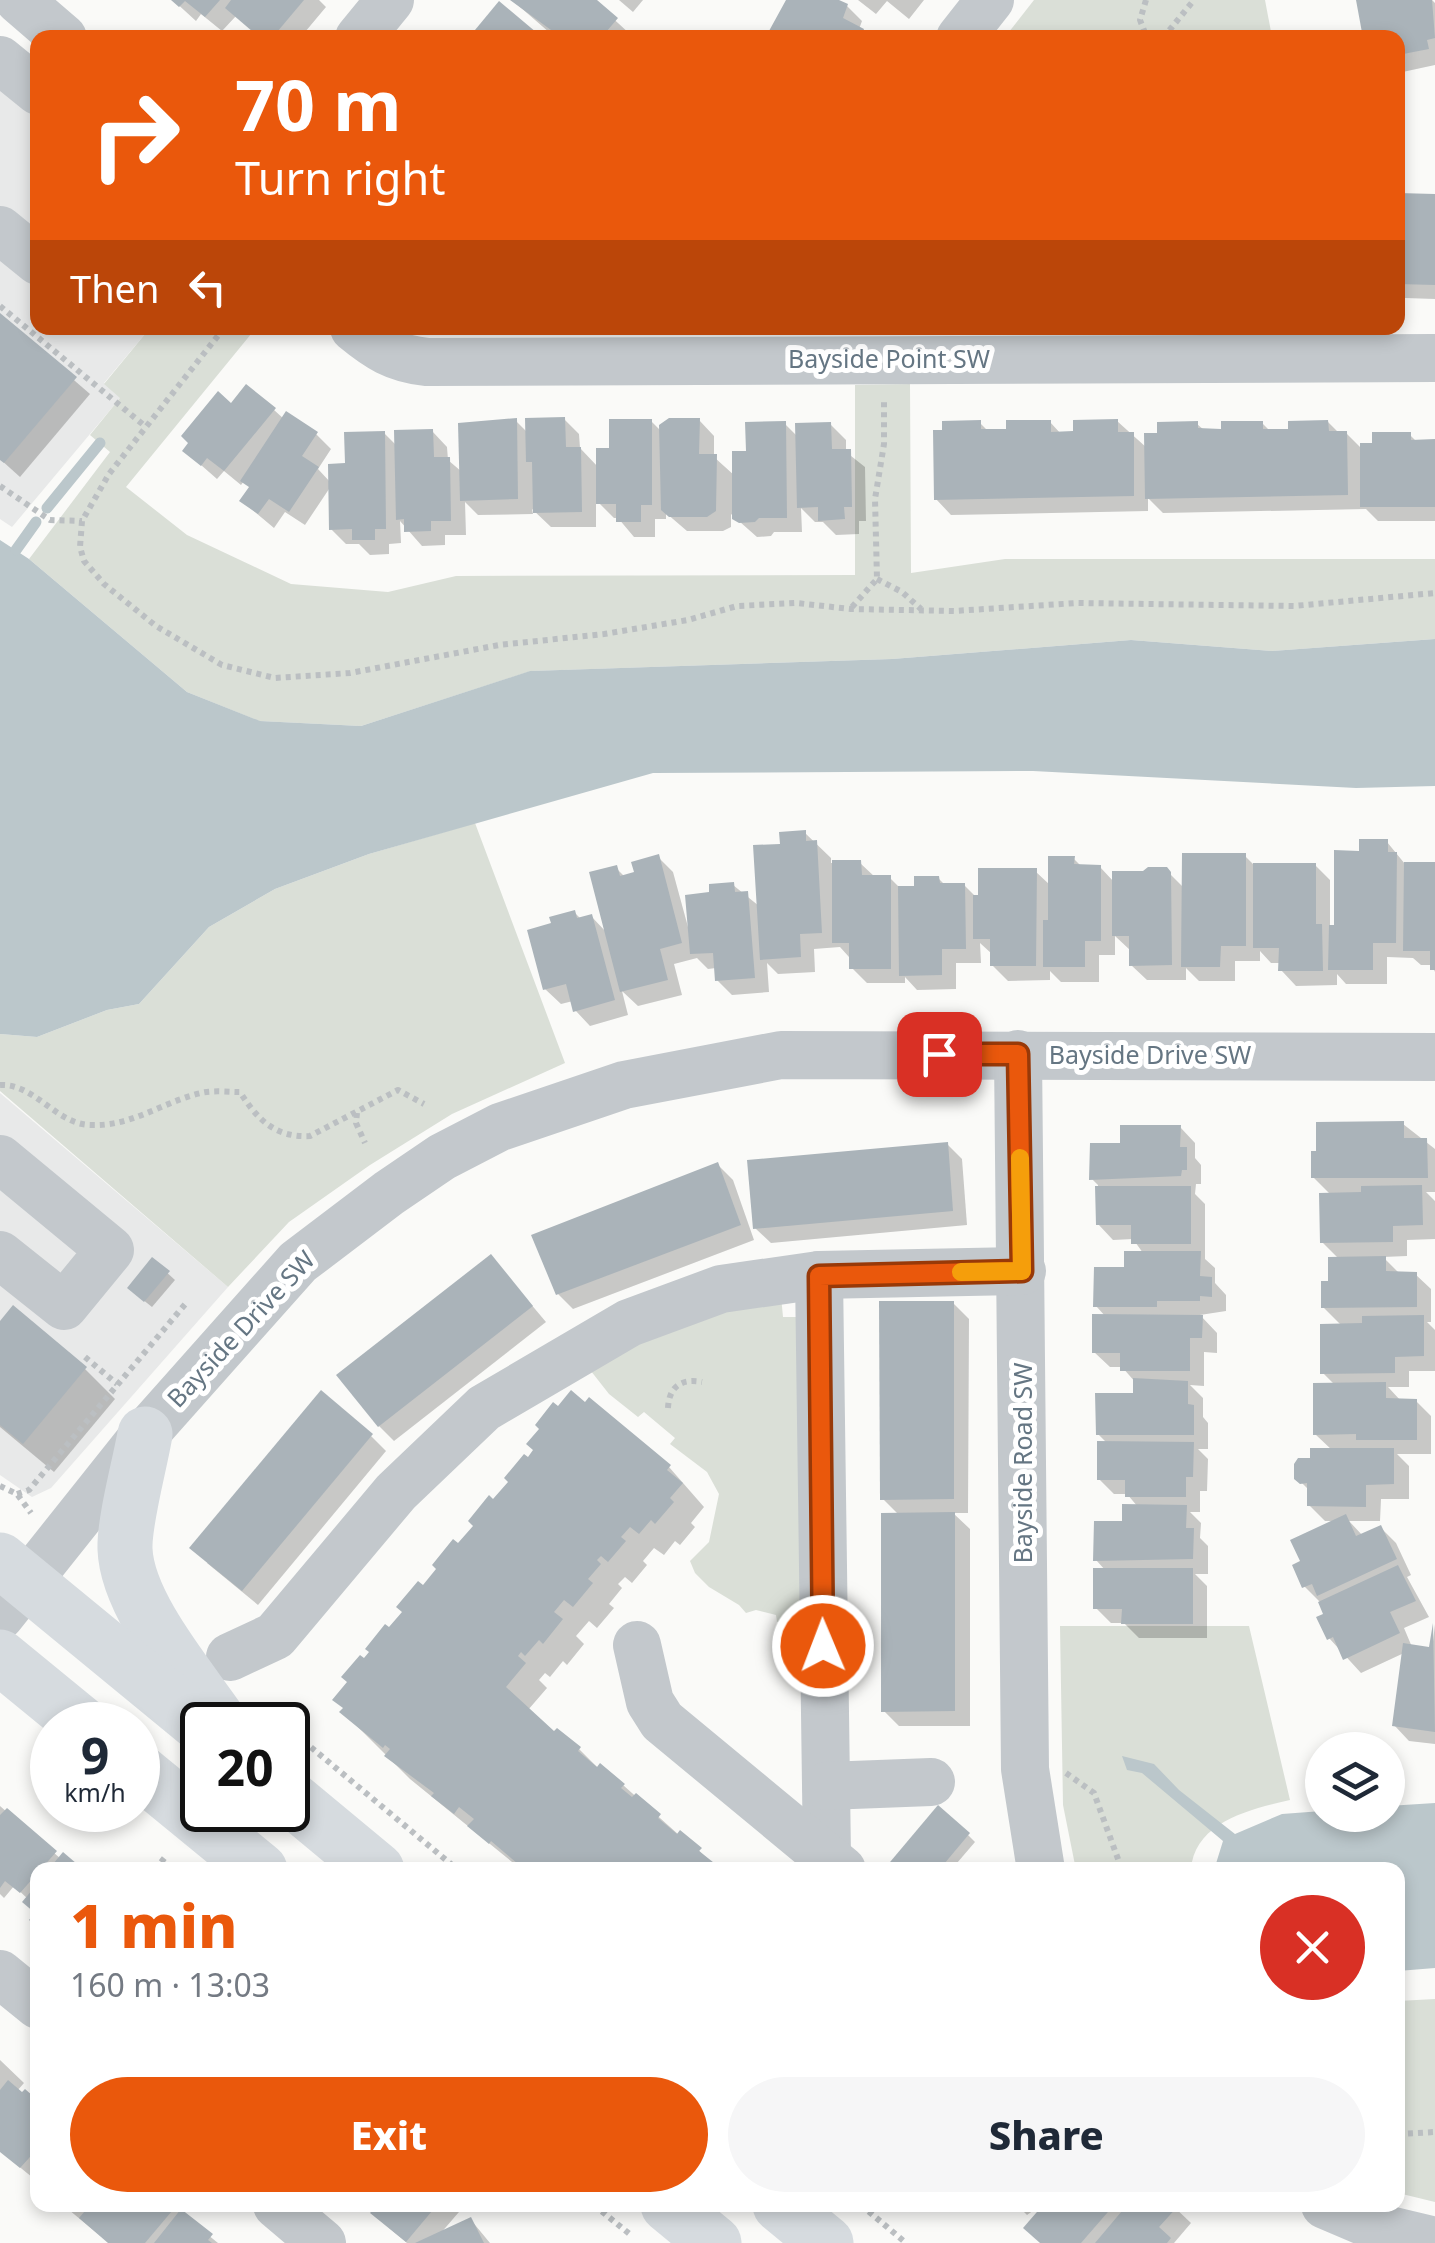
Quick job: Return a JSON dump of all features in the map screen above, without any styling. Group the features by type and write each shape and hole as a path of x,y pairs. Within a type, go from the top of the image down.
{"main road":[{"path":"145,1434 124,1548 130,1578 149,1617 206,1702"},
{"path":"9,1586 180,1710"},
{"path":"0,1657 55,1702"},
{"path":"160,1788 250,1862"},
{"path":"310,1814 366,1862"},
{"path":"676,2212 714,2243"},
{"path":"788,2212 826,2243"}],"street":[{"path":"19,0 54,30"},
{"path":"366,30 390,0"},
{"path":"966,30 990,0"},
{"path":"0,60 30,84"},
{"path":"0,230 30,254"},
{"name":"Bayside Point SW","path":"363,335 404,360 427,362 867,348 1435,358"},
{"name":"Bayside Road SW","path":"1018,1054 1025,1769 1040,1862"},
{"name":"Bayside Drive SW","path":"9,1586 298,1262 389,1192 500,1128 624,1086 781,1056 1435,1056"},
{"path":"0,1159 110,1250 64,1306 0,1254"},
{"path":"230,1657 275,1636 396,1492 484,1408 629,1323 722,1289 819,1276 1022,1271"},
{"path":"819,1276 826,1786 834,1862"},
{"path":"637,1645 650,1702 662,1721 832,1862"},
{"path":"826,1786 931,1782"},
{"path":"0,1974 30,1998"},
{"path":"285,2212 322,2243"},
{"path":"1342,2212 1377,2227 1435,2241"}],"path":[{"path":"1144,30 1140,20 1146,0"},
{"path":"1170,30 1194,0"},
{"path":"0,306 30,331"},
{"path":"35,335 146,427"},
{"path":"218,335 109,474 82,522 80,547 84,561 104,584 143,616 222,665 275,678 350,672 498,645 604,634 688,620 737,606 796,603 954,611 1116,603 1294,606 1435,593"},
{"path":"851,608 877,579 875,499 884,414 867,348"},
{"path":"0,486 50,520 82,522"},
{"path":"877,579 902,592 922,610"},
{"path":"0,1085 14,1084 86,1126 128,1122 202,1093 240,1092 262,1123 296,1137 310,1136 398,1090 424,1104"},
{"path":"357,1112 356,1124 365,1142"},
{"path":"17,1494 28,1490 188,1302"},
{"path":"85,1356 117,1384"},
{"path":"668,1408 671,1392 678,1384 702,1382"},
{"path":"0,1486 17,1494 24,1506"},
{"path":"310,1746 448,1862"},
{"path":"1025,1769 1066,1773 1094,1792 1119,1862"},
{"path":"161,1862 166,1856"},
{"path":"1405,2134 1435,2132"},
{"path":"603,2212 641,2243"},
{"path":"869,2212 906,2243"}],"shaded area":[{"path":"1034,0 1265,0 1271,30 1010,30"},
{"path":"0,88 30,113 30,335 144,335 104,383 121,397 12,527 0,519"},
{"path":"144,335 250,335 126,487 187,535 291,584 388,592 456,576 855,575 855,385 910,384 911,573 1005,559 1435,559 1435,639 1272,651 1131,640 892,659 531,671 361,726 259,721 187,692 29,559 110,452 90,435 120,398 104,384"},
{"path":"0,540 29,559 187,692 260,721 361,726 530,671 892,659 1131,640 1272,651 1435,639 1435,786 1356,788 1033,771 653,773 369,854 275,889 209,927 139,1004 107,1010 37,1037 0,1034"},
{"path":"475,823 565,1063 452,1114 370,1165 289,1222 228,1287 0,1091 0,1034 37,1037 107,1010 139,1004 209,927 275,889 369,854"},
{"path":"0,1093 228,1287 51,1488 32,1497 0,1475"},
{"path":"781,1296 783,1317 803,1317 806,1619 777,1622 776,1615 756,1610 746,1613 695,1573 690,1561 709,1542 719,1494 707,1472 670,1444 675,1438 644,1412 638,1417 609,1394 587,1366 673,1327"},
{"path":"1060,1626 1249,1626 1290,1800 1227,1820 1202,1840 1193,1862 1074,1862 1063,1805"},
{"path":"1122,1756 1154,1764 1179,1790 1235,1834 1282,1814 1305,1812 1305,1832 1405,1832 1405,1805 1435,1803 1435,1968 1405,1970 1405,1862 1216,1862 1223,1841 1142,1773 1127,1770"},
{"path":"1435,1999 1435,2202 1405,2195 1405,2001"}],"building":[{"path":"171,0 220,0 205,17 185,1 179,7"},
{"path":"231,0 304,0 279,30 251,30 225,8"},
{"path":"510,0 597,0 618,18 608,30 551,30"},
{"path":"786,0 839,0 848,4 843,18 864,29 864,30 770,30"},
{"path":"1356,0 1432,0 1435,38 1427,40 1429,49 1405,54 1405,30 1362,30"},
{"path":"499,1 533,30 475,30"},
{"path":"1405,193 1435,194 1435,285 1405,284"},
{"path":"0,313 77,377 4,463 0,460"},
{"path":"246,384 276,408 224,471 207,458 201,466 182,451 188,443 181,436 218,391 231,403"},
{"path":"286,411 318,432 302,456 319,467 289,512 269,499 258,514 239,501 249,487 240,481"},
{"path":"565,417 566,447 581,447 582,512 533,513 532,462 526,462 525,418"},
{"path":"517,418 518,499 460,501 458,423"},
{"path":"669,418 700,418 699,454 717,454 716,511 707,517 669,517 661,510 659,425"},
{"path":"609,419 652,419 652,505 641,505 641,522 616,522 616,504 596,504 596,448 609,448"},
{"path":"1118,419 1118,432 1134,432 1134,496 934,500 933,430 942,430 942,421 981,420 981,429 1006,429 1006,420 1051,420 1051,432 1073,431 1073,420"},
{"path":"1328,420 1329,431 1347,431 1348,495 1145,499 1144,433 1157,433 1157,422 1198,421 1198,428 1221,429 1221,421 1263,421 1263,429 1288,429 1288,421"},
{"path":"786,421 787,518 739,523 732,519 732,451 746,451 745,422"},
{"path":"831,422 832,449 851,449 852,507 844,507 845,519 818,521 818,507 797,508 795,423"},
{"path":"433,429 434,457 450,457 451,521 431,521 431,531 404,532 404,519 396,520 394,430"},
{"path":"385,431 386,529 375,529 375,540 352,540 352,529 329,530 328,464 345,463 344,432"},
{"path":"1372,432 1411,432 1411,440 1435,439 1435,507 1360,507 1360,443 1372,443"},
{"path":"806,830 806,841 817,840 822,933 800,934 801,957 760,960 753,845 780,844 779,832"},
{"path":"1359,839 1388,839 1388,852 1397,852 1396,943 1373,943 1373,970 1328,970 1329,925 1334,925 1334,850 1359,851"},
{"path":"1182,853 1246,853 1246,946 1221,946 1220,967 1181,967"},
{"path":"659,854 682,943 660,949 668,980 620,992 589,872 617,865 620,876 634,872 631,862"},
{"path":"1048,856 1075,856 1074,864 1101,865 1101,941 1085,941 1085,967 1043,967"},
{"path":"832,860 861,860 862,875 891,875 891,969 849,969 849,943 832,943"},
{"path":"1404,862 1435,862 1435,970 1430,970 1430,951 1403,951"},
{"path":"1253,863 1316,863 1316,924 1322,924 1323,971 1278,971 1279,948 1253,948"},
{"path":"1148,867 1167,867 1171,872 1172,965 1129,966 1129,936 1112,936 1112,871 1143,871"},
{"path":"978,868 1037,868 1036,966 990,966 990,939 973,939 973,895 978,895"},
{"path":"914,876 939,876 940,883 965,883 966,949 942,949 942,975 899,976 898,886 914,886"},
{"path":"734,882 735,892 748,891 755,978 715,981 713,953 690,954 685,895 709,892 709,884"},
{"path":"575,910 577,918 592,914 615,1000 573,1012 566,984 543,990 527,930 551,923 549,917"},
{"path":"1404,1121 1404,1138 1427,1138 1428,1178 1311,1178 1316,1122"},
{"path":"1120,1125 1181,1125 1180,1147 1187,1147 1187,1170 1182,1170 1181,1176 1089,1180 1090,1143 1120,1143"},
{"path":"948,1142 953,1211 753,1229 747,1160"},
{"path":"718,1162 741,1225 556,1295 531,1235"},
{"path":"1422,1185 1423,1225 1393,1226 1393,1242 1320,1243 1319,1193 1361,1192 1361,1186"},
{"path":"1095,1186 1191,1186 1191,1244 1131,1244 1131,1225 1096,1225"},
{"path":"1124,1251 1201,1251 1200,1276 1212,1277 1212,1297 1200,1296 1200,1301 1157,1301 1157,1307 1093,1307 1094,1267 1124,1267"},
{"path":"491,1254 533,1306 378,1427 336,1375"},
{"path":"1386,1256 1386,1271 1417,1272 1417,1307 1321,1308 1321,1281 1328,1281 1328,1257"},
{"path":"152,1257 170,1271 144,1302 127,1288"},
{"path":"879,1301 954,1301 954,1499 880,1500"},
{"path":"13,1305 87,1367 23,1444 0,1425 0,1321"},
{"path":"1092,1314 1203,1315 1202,1338 1190,1338 1190,1371 1120,1371 1120,1353 1092,1353"},
{"path":"1424,1315 1424,1356 1395,1357 1395,1373 1320,1374 1320,1324 1362,1323 1362,1316"},
{"path":"1133,1378 1188,1381 1188,1404 1194,1405 1194,1435 1096,1435 1095,1393 1133,1393"},
{"path":"1386,1382 1386,1398 1417,1399 1417,1440 1356,1440 1356,1434 1313,1435 1313,1383"},
{"path":"321,1390 373,1434 242,1591 189,1548"},
{"path":"571,1390 585,1402 589,1397 671,1465 667,1470 683,1483 670,1498 674,1502 655,1524 651,1520 639,1534 630,1527 621,1537 626,1541 608,1562 601,1556 597,1560 601,1564 588,1579 593,1583 573,1607 564,1600 554,1612 563,1619 543,1644 539,1640 525,1656 521,1652 518,1656 526,1663 506,1687 554,1731 557,1728 581,1747 578,1751 597,1767 600,1763 625,1784 621,1788 632,1797 636,1793 661,1814 658,1818 677,1834 680,1830 702,1848 699,1851 713,1862 516,1862 467,1826 474,1819 459,1807 454,1814 431,1796 434,1793 384,1756 390,1749 385,1745 383,1748 339,1712 343,1708 332,1700 347,1682 341,1677 360,1655 364,1658 369,1652 365,1649 385,1624 389,1627 402,1612 396,1607 418,1581 423,1585 436,1569 432,1565 453,1539 458,1543 473,1526 468,1521 489,1495 493,1499 524,1454 528,1457 533,1450 526,1444 539,1429 535,1425 553,1402 558,1406"},
{"path":"1097,1441 1194,1442 1193,1477 1186,1477 1186,1497 1125,1497 1125,1480 1097,1480"},
{"path":"1310,1448 1394,1448 1394,1484 1366,1485 1366,1507 1307,1506 1307,1483 1300,1484 1294,1479 1294,1464 1298,1458 1310,1458"},
{"path":"1122,1504 1187,1505 1186,1528 1194,1528 1193,1559 1093,1561 1094,1521 1122,1521"},
{"path":"955,1512 955,1711 881,1712 881,1513"},
{"path":"1346,1514 1356,1536 1381,1525 1397,1559 1317,1596 1312,1584 1302,1588 1292,1565 1300,1561 1290,1540"},
{"path":"1398,1565 1416,1601 1390,1612 1400,1633 1343,1660 1333,1637 1327,1640 1316,1617 1323,1614 1318,1602"},
{"path":"1093,1568 1193,1568 1193,1624 1121,1624 1122,1609 1093,1609"},
{"path":"1433,1623 1435,1732 1392,1726 1403,1643 1429,1647"},
{"path":"938,1805 970,1833 946,1862 890,1862"},
{"path":"7,1808 30,1832 57,1851 47,1862 30,1862 30,1882 20,1893 5,1881 0,1888 0,1815"},
{"path":"63,1852 75,1862 55,1862"},
{"path":"30,1892 30,1909 22,1902"},
{"path":"8,2080 30,2093 30,2157 20,2168 0,2152 0,2090"},
{"path":"84,2212 171,2212 145,2243 108,2243 79,2218"},
{"path":"179,2212 185,2212 213,2234 208,2240 212,2243 154,2243"},
{"path":"371,2212 431,2212 406,2242"},
{"path":"1037,2212 1108,2212 1081,2243 1040,2243 1023,2228"},
{"path":"1121,2212 1173,2212 1159,2227 1171,2238 1167,2243 1095,2243"},
{"path":"471,2217 484,2243 415,2243"}],"waterway":[{"path":"47,508 100,443"},
{"path":"16,550 36,522"}],"slow traffic":[{"path":"961,1272 1022,1271 1020,1158"}],"route":[{"path":"823,1646 819,1276 1022,1271 1018,1054 939,1054"}]}
